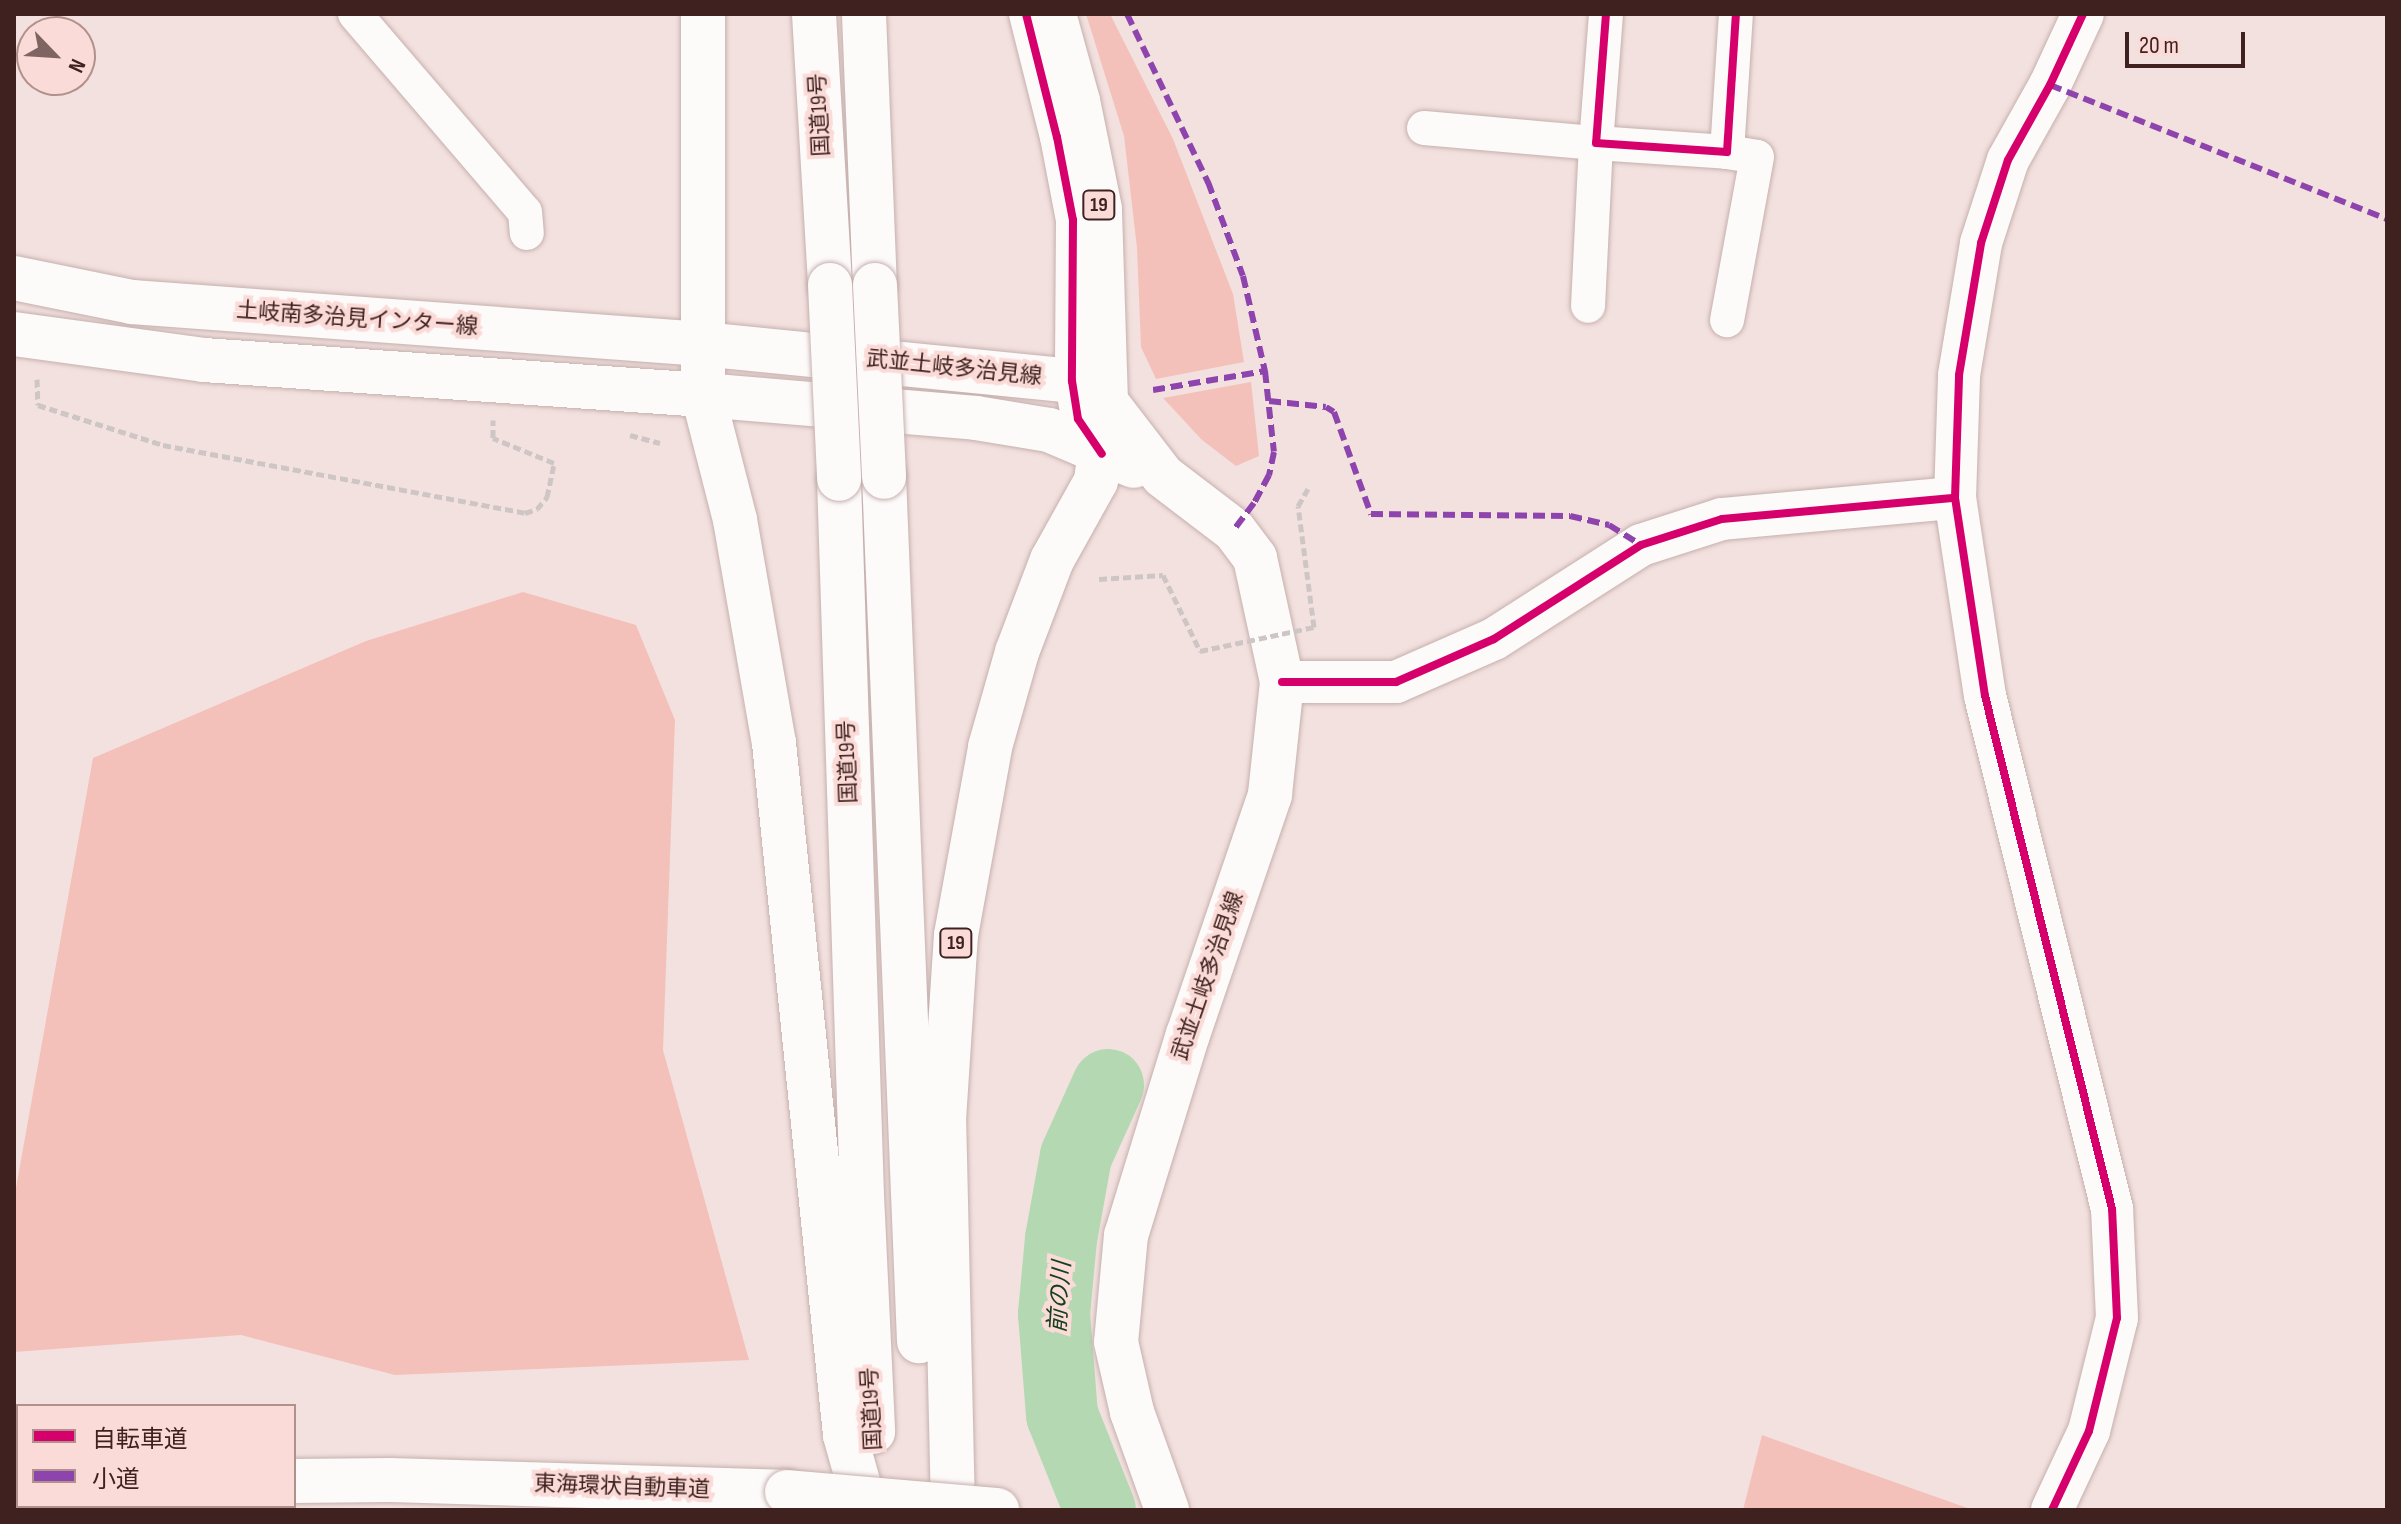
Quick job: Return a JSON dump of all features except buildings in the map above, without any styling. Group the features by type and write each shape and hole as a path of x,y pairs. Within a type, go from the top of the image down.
{"main road":[{"path":"703,14 703,395 735,520 774,743 845,1435 866,1510"},
{"name":"国道19号","path":"814,14 839,479 861,1179 876,1510"},
{"name":"19","path":"864,14 925,1510"},
{"name":"19","path":"953,1510 944,1120 956,935 990,747 1017,652 1052,560 1096,481 1102,454 1089,392 1100,209 1078,101 1054,14"},
{"name":"土岐南多治見インター線","path":"14,278 132,302 702,344"},
{"path":"14,334 204,360 703,395"},
{"name":"武並土岐多治見線","path":"702,344 1089,392 1163,476 1234,530 1255,558 1282,682 1270,795 1188,1034 1126,1235 1116,1342 1132,1412 1167,1510"},
{"name":"武並土岐多治見線","path":"703,395 976,418 1049,430 1102,454 1163,476"},
{"name":"東海環状自動車道","path":"296,1481 390,1480 787,1492 997,1510"}],"street":[{"path":"355,14 525,212 527,233"},
{"path":"1026,14 1057,137 1073,220 1089,392"},
{"path":"1588,306 1606,14"},
{"path":"1727,152 1736,14"},
{"path":"2052,1510 2089,1431 2117,1318 2112,1209 1985,696 1955,498 1959,375 1981,243 2008,160 2050,85 2083,14"},
{"path":"1424,128 1757,157 1727,320"},
{"path":"1282,682 1396,682 1494,639 1641,545 1722,519 1955,498"}],"path":[{"path":"37,375 38,405 163,445 525,513 537,509 547,497 554,463 493,438 492,420 506,422"},
{"path":"619,432 660,443"},
{"path":"1099,579 1163,575 1200,651 1314,627 1298,506 1308,489"}],"shaded area":[{"path":"1086,14 1110,14 1173,139 1233,294 1244,362 1156,379 1141,347 1137,248 1124,136"},
{"path":"1251,382 1259,456 1236,466 1202,440 1163,398"},
{"path":"523,592 636,625 675,720 663,1050 749,1360 395,1375 241,1335 14,1352 14,1199 93,758 366,641"},
{"path":"1762,1435 1973,1510 1743,1510"}],"waterway":[{"name":"前の川","path":"1100,1510 1062,1415 1054,1314 1061,1239 1076,1156 1108,1085"}],"marked path":[{"path":"1127,14 1208,182 1243,276 1265,371 1274,452 1269,475 1234,530"},
{"path":"2050,85 2387,219"},
{"path":"1153,390 1265,371"},
{"path":"1269,401 1326,407 1334,412 1371,514 1570,516 1609,525 1641,545"}],"cycle path":[{"path":"1026,14 1057,137 1073,220 1072,381 1078,419 1102,454"},
{"path":"1606,14 1596,143 1727,152 1736,14"},
{"path":"2052,1510 2089,1431 2117,1318 2112,1209 1985,696 1955,498 1959,375 1981,243 2008,160 2050,85 2083,14"},
{"path":"1282,682 1396,682 1494,639 1641,545 1722,519 1955,498"}]}
